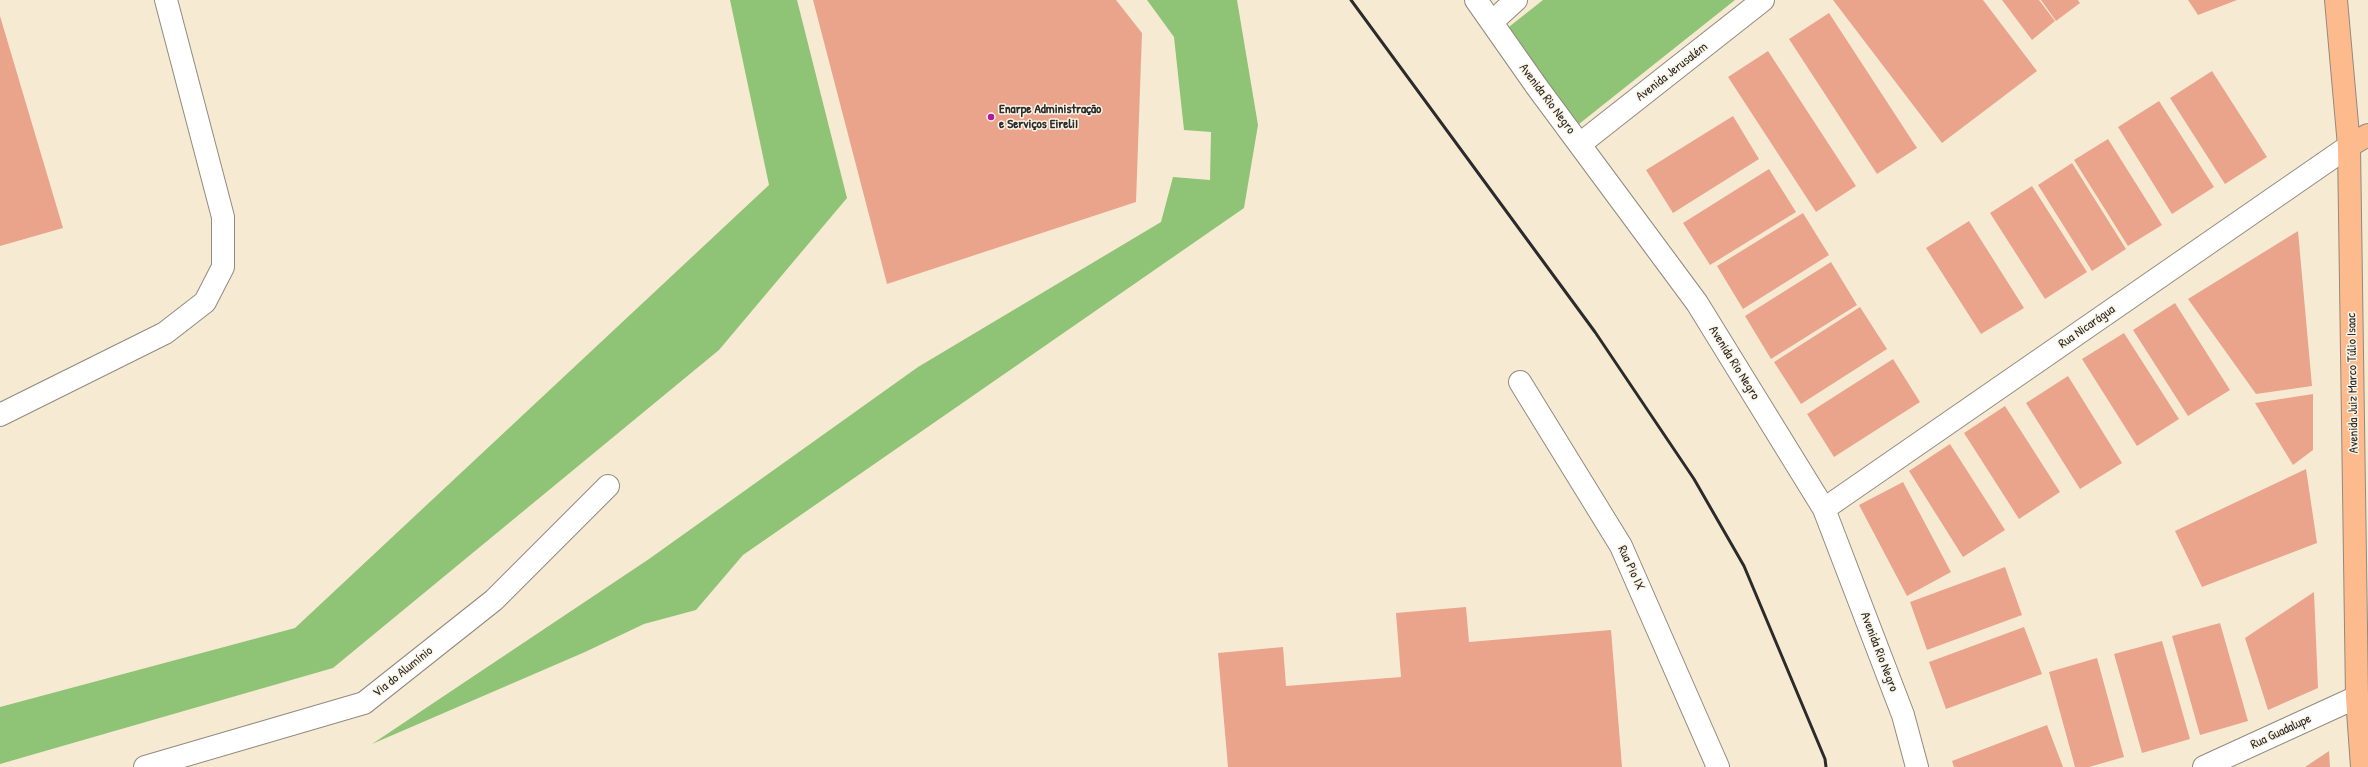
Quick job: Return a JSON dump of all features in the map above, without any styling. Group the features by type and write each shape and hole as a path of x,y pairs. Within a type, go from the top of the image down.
{"main road":[{"name":"Avenida Juiz Marco Túlio Isaac","path":"2336,0 2349,146 2357,697 2362,767"},
{"path":"2349,146 2368,135"}],"street":[{"path":"0,415 165,333 205,302 223,267 223,217 166,0"},
{"name":"Avenida Rio Negro","path":"1476,0 1536,87 1580,144 1697,303 1824,509 1903,715 1917,767"},
{"path":"1492,22 1516,0"},
{"name":"Avenida Jerusalém","path":"1580,144 1763,0"},
{"name":"Rua Nicarágua","path":"1824,509 2349,146"},
{"name":"Rua Pio IX","path":"1520,382 1621,546 1718,767"},
{"name":"Via do Alumínio","path":"145,767 364,703 494,600 608,486"},
{"name":"Rua Guadalupe","path":"2204,767 2357,697"}],"green space":[{"path":"730,0 797,0 847,198 719,350 333,668 0,764 0,707 295,628 769,185"},
{"path":"1147,0 1237,0 1258,125 1244,208 743,555 696,610 644,624 585,652 372,744 649,559 918,367 1161,222 1173,177 1210,180 1211,132 1184,130 1174,37"},
{"path":"1543,0 1735,0 1579,124 1505,30"}],"building":[{"name":"Enarpe Administração e Serviços EireliI","path":"813,0 1116,0 1142,33 1136,202 887,284"},
{"path":"1833,0 1983,0 2037,71 1942,143"},
{"path":"2002,0 2039,0 2055,21 2032,40"},
{"path":"2041,0 2078,0 2080,3 2056,21"},
{"path":"2188,0 2237,0 2198,15"},
{"path":"1829,13 1917,148 1877,174 1789,39"},
{"path":"0,16 63,228 0,246"},
{"path":"1768,51 1856,186 1816,212 1728,77"},
{"path":"2212,71 2267,157 2225,184 2170,98"},
{"path":"2159,101 2214,187 2172,214 2118,127"},
{"path":"1733,116 1759,159 1673,213 1646,170"},
{"path":"2108,139 2162,225 2128,246 2074,160"},
{"path":"2072,163 2126,249 2092,271 2038,185"},
{"path":"1769,169 1796,212 1710,265 1683,223"},
{"path":"2032,186 2087,272 2045,299 1990,213"},
{"path":"1803,213 1829,255 1743,309 1717,266"},
{"path":"1969,221 2024,308 1981,334 1926,248"},
{"path":"2298,231 2312,386 2256,394 2188,299"},
{"path":"1831,262 1857,305 1771,359 1745,316"},
{"path":"2175,303 2230,390 2188,416 2133,330"},
{"path":"1860,307 1887,349 1801,404 1774,362"},
{"path":"2124,333 2179,419 2137,446 2082,359"},
{"path":"1893,359 1920,402 1834,457 1807,414"},
{"path":"2068,376 2122,463 2080,489 2026,403"},
{"path":"2313,394 2313,450 2293,465 2255,403"},
{"path":"2005,406 2060,492 2019,519 1964,433"},
{"path":"1950,444 2005,530 1963,557 1909,471"},
{"path":"2306,469 2317,543 2202,587 2175,531"},
{"path":"1903,482 1951,572 1907,596 1859,505"},
{"path":"2005,567 2022,615 1927,650 1910,602"},
{"path":"2314,592 2318,688 2268,710 2245,638"},
{"path":"1466,607 1469,642 1611,630 1622,767 1228,767 1218,653 1283,647 1286,686 1401,677 1396,613"},
{"path":"2220,623 2248,721 2200,735 2172,636"},
{"path":"2024,627 2042,674 1946,709 1929,662"},
{"path":"2162,641 2190,739 2142,753 2114,654"},
{"path":"2097,658 2124,757 2089,767 2075,767 2049,672"},
{"path":"2047,725 2063,767 1954,767 1952,761"},
{"path":"2329,751 2330,767 2305,767"}],"railway":[{"path":"1351,0 1595,332 1694,479 1744,566 1825,759 1826,767"}],"place":[{"name":"Enarpe Administração e Serviços EireliI","path":"991,117"}]}
